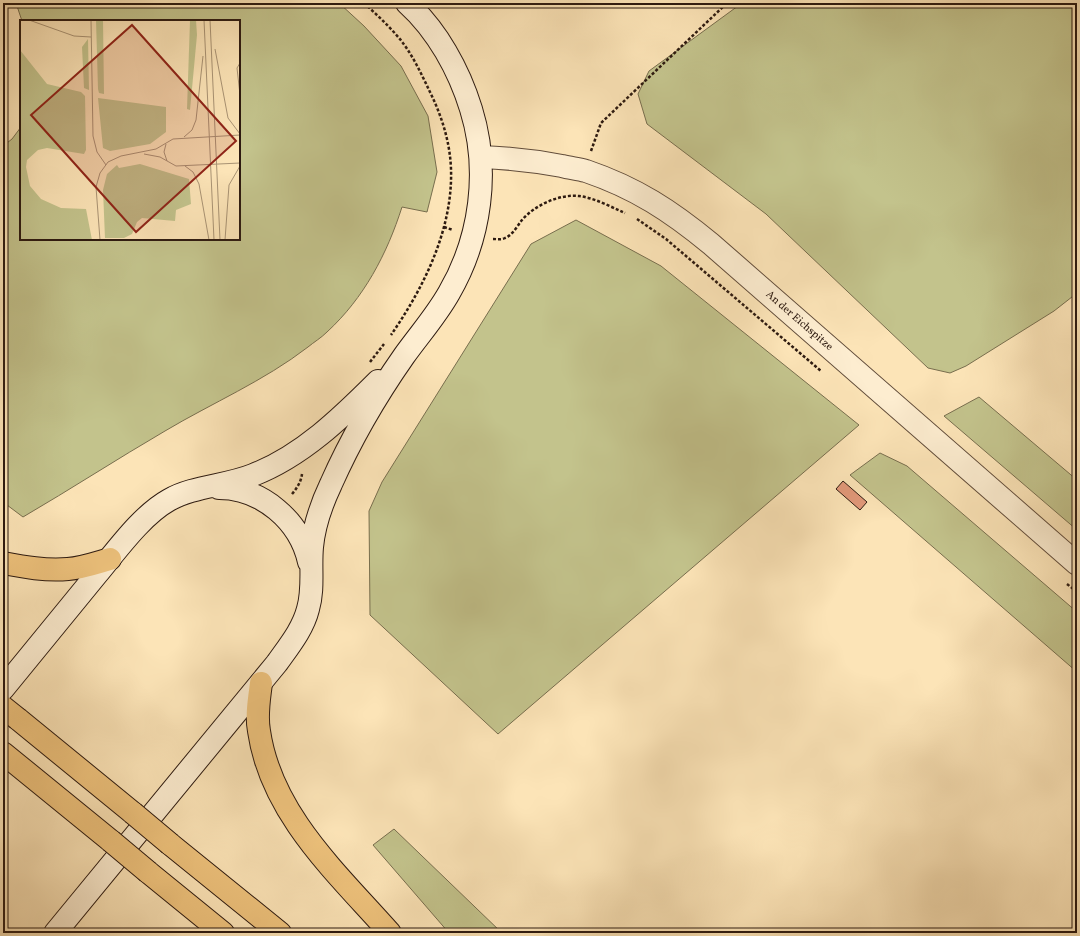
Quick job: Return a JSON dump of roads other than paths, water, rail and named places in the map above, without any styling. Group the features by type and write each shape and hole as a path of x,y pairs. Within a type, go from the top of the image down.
{"highway":[{"path":"3,563 43,569 68,569 87,566 110,559"},
{"path":"261,683 258,712 259,731 265,759 283,803 296,825 318,852 390,933"},
{"path":"10,713 280,933"},
{"path":"3,753 223,933"}],"main road":[{"path":"55,933 261,683 277,663 303,624 309,608 312,590 312,547 315,531 330,485 366,416 405,355 449,293 466,255 479,207 482,180 481,156 476,124 466,93 450,59 430,28 407,3"},
{"name":"An der Eichspitze","path":"481,156 534,161 585,171 626,187 661,206 684,222 1077,564"},
{"path":"3,689 110,559 154,510 179,495 234,482 252,476 284,460 324,432 349,410 405,355"},
{"path":"207,488 222,488 248,493 261,498 278,510 290,522 300,537 308,556 311,569"}]}
